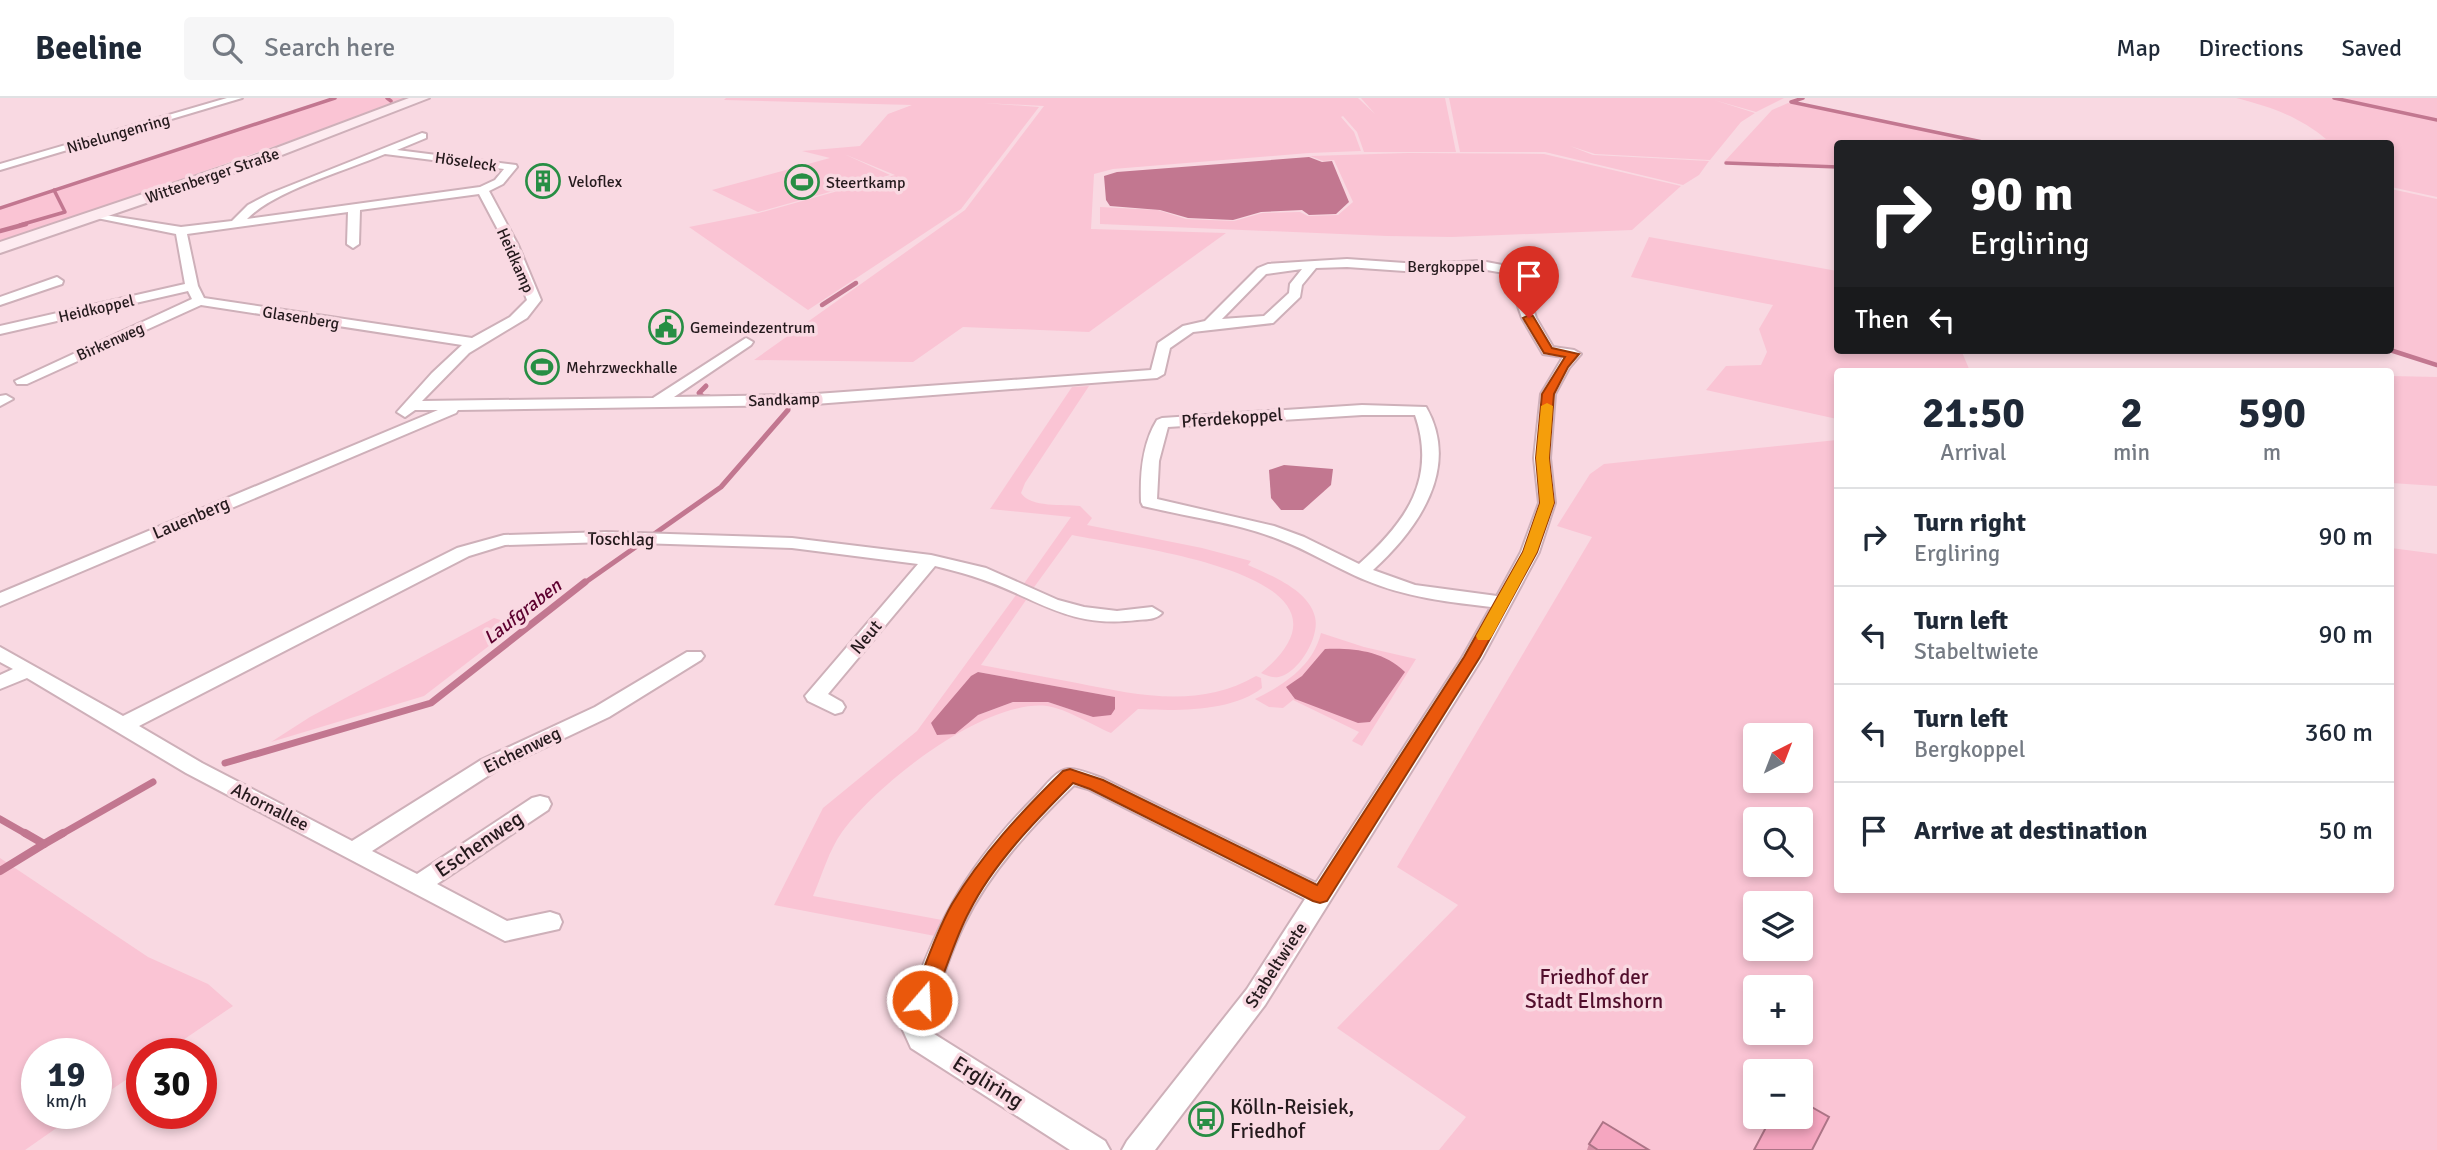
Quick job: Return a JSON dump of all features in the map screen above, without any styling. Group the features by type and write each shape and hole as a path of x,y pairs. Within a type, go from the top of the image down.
{"main road":[{"name":"Wittenberger Straße","path":"0,248 246,164 422,98"}],"street":[{"name":"Nibelungenring","path":"0,167 237,98"},
{"name":"Höseleck","path":"236,223 252,207 273,196 422,136"},
{"name":"Höseleck","path":"383,150 512,167 499,182 483,190"},
{"path":"96,215 181,231 483,190"},
{"name":"Heidkamp","path":"474,342 527,313 534,299 512,245 483,190"},
{"path":"353,244 354,207"},
{"path":"181,231 192,286 199,301"},
{"name":"Bergkoppel","path":"1210,324 1262,271 1272,267 1347,263 1419,268 1481,265 1535,275 1522,297 1529,318 1548,351 1574,354"},
{"name":"Bergkoppel","path":"1157,374 1163,346 1188,329 1210,324 1268,320 1295,295 1296,284 1312,265"},
{"path":"0,302 57,281"},
{"name":"Heidkoppel","path":"0,330 192,286"},
{"name":"Glasenberg","path":"199,301 474,342"},
{"name":"Birkenweg","path":"22,381 199,301"},
{"path":"657,402 746,341"},
{"name":"Lauenberg","path":"383,436 432,382 474,342"},
{"name":"Stabeltwiete","path":"1137,1150 1256,997 1472,657 1530,552 1547,503 1542,458 1548,394 1563,366 1574,354"},
{"name":"Sandkamp","path":"410,406 802,400 1157,374"},
{"name":"Lauenberg","path":"0,600 383,436 460,406"},
{"name":"Pferdekoppel","path":"1361,572 1382,554 1413,517 1429,474 1431,442 1421,410 1362,410 1162,423 1152,449 1147,475 1149,502 1285,535 1361,572 1422,592 1502,602"},
{"name":"Toschlag","path":"123,725 463,552 504,540 643,539 792,543 931,560 980,572 1051,604 1082,612 1117,617 1152,613"},
{"name":"Neut","path":"835,707 815,696 931,560"},
{"name":"Ahornallee","path":"0,653 194,768 505,931 550,922"},
{"name":"Eichenweg","path":"354,851 489,765 602,712 694,656"},
{"path":"0,683 27,670"},
{"name":"Ergliring","path":"1095,1150 921,1040 914,1026 931,974 960,909 990,865 1034,811 1070,776 1096,784 1320,896"},
{"name":"Eschenweg","path":"418,885 540,804"}],"green space":[{"path":"332,98 410,98 0,244 0,207"},
{"path":"1358,98 1375,114 1361,98 1445,98 1456,152 1364,152 1357,132 1343,116 1341,117 1354,132 1361,151 1113,169 1094,174 1091,229 1226,233 1089,332 963,327 913,362 754,360 965,210 1044,106 983,103 1039,107 961,209 808,310 689,227 759,213 895,175 844,154 890,175 758,212 712,190 830,158 802,151 860,146 888,114 912,105 724,100"},
{"path":"1449,98 1784,98 1756,112 1714,100 1755,113 1741,122 1710,160 1595,154 1570,146 1593,155 1709,161 1699,175 1683,185 1545,152 1460,152"},
{"path":"2236,98 2437,98 2437,197 2394,188 2394,140 2309,140 2326,139 2284,113"},
{"path":"1788,103 1972,140 1834,140 1834,167 1724,162 1772,110"},
{"path":"1408,153 1544,154 1681,186 1632,230 1452,237 1100,224 1100,207 1158,210 1186,219 1234,221 1262,213 1338,215 1353,202 1334,160 1323,161 1310,156"},
{"path":"2394,190 2437,199 2437,364 2394,350"},
{"path":"1649,237 1834,270 1834,354 1963,354 1969,368 1834,368 1834,418 1706,390 1726,366 1761,365 1767,352 1759,329 1773,305 1631,277"},
{"path":"2394,376 2437,377 2437,486 2394,483"},
{"path":"1089,386 1021,493 1025,498 1039,503 1080,506 1092,518 1087,525 1202,548 1251,561 1248,565 1297,591 1311,607 1316,625 1312,642 1302,660 1289,673 1276,677 1261,673 1290,639 1290,611 1269,589 1233,571 1188,558 1072,535 1032,590 1023,585 1071,517 990,509 1072,387"},
{"name":"Friedhof der Stadt Elmshorn","path":"1834,440 1834,893 2394,893 2394,548 2437,554 2437,1150 1439,1150 1466,1117 1337,1028 1458,905 1397,867 1592,537 1557,526 1590,474 1604,464"},
{"path":"1016,595 1026,600 981,665 1145,695 1190,696 1212,693 1256,676 1261,678 1262,688 1235,702 1186,710 1138,709 1111,733 1055,708 1022,707 993,716 964,730 906,769 880,791 842,832 829,855 813,896 942,920 935,936 774,905 823,808 917,731","holes":["978,672 1115,697 1093,717 1048,702 1013,702 978,715 931,724"]},
{"path":"494,618 516,625 424,696 271,742 310,717"},
{"path":"1321,633 1364,647 1416,659 1362,746 1352,741 1359,732 1293,700 1283,708 1269,707 1255,699 1287,681 1304,665"},
{"path":"0,858 148,957 208,984 233,1006 186,1038 126,1038 126,1080 112,1089 112,1038 21,1038 21,1129 55,1129 25,1150 0,1150"}],"shaded area":[{"path":"1309,157 1322,162 1332,161 1349,202 1336,214 1309,215 1302,210 1261,212 1233,220 1188,218 1160,210 1110,206 1106,200 1104,176 1117,172"},
{"path":"1284,465 1333,469 1331,485 1303,510 1281,510 1271,498 1269,470"},
{"path":"1325,649 1368,652 1387,659 1405,672 1370,722 1358,723 1295,699 1286,687 1302,676"},
{"path":"978,672 1115,697 1115,709 1111,715 1093,717 1048,702 1013,702 978,715 955,734 937,735 931,723 971,676"}],"building":[{"path":"1813,1108 1829,1117 1812,1150 1754,1150 1765,1129 1813,1129"},
{"path":"1603,1122 1649,1150 1598,1150 1589,1144"}],"waterway":[{"path":"54,190 335,98"},
{"path":"387,98 391,101"},
{"path":"1803,98 1791,102 1973,140"},
{"path":"2334,98 2437,120"},
{"path":"1726,163 1834,167"},
{"path":"0,208 54,190"},
{"path":"20,225 65,212 54,190"},
{"path":"0,231 26,224"},
{"name":"Laufgraben","path":"822,305 856,283"},
{"path":"2394,351 2437,365"},
{"name":"Laufgraben","path":"706,386 699,393 703,397 709,397"},
{"name":"Laufgraben","path":"583,584 721,487 788,410 788,403"},
{"name":"Laufgraben","path":"225,763 431,703 585,582"},
{"name":"Laufgraben","path":"60,835 153,782"},
{"name":"Laufgraben","path":"0,819 28,835"},
{"name":"Laufgraben","path":"25,833 44,844"},
{"name":"Laufgraben","path":"44,844 63,833"},
{"path":"0,871 44,844"}],"slow traffic":[{"path":"1484,636 1530,552 1547,503 1542,458 1547,406"}],"place":[{"name":"Veloflex","path":"543,181"},
{"name":"Steertkamp","path":"802,182"},
{"name":"Gemeindezentrum","path":"666,327"},
{"name":"Mehrzweckhalle","path":"542,367"},
{"name":"Kölln-Reisiek, Friedhof","path":"1206,1119"}],"route":[{"path":"922,1000 960,909 990,865 1034,811 1070,776 1096,784 1320,896 1472,657 1530,552 1547,503 1542,458 1548,394 1563,366 1574,354 1548,351 1529,318"}]}
